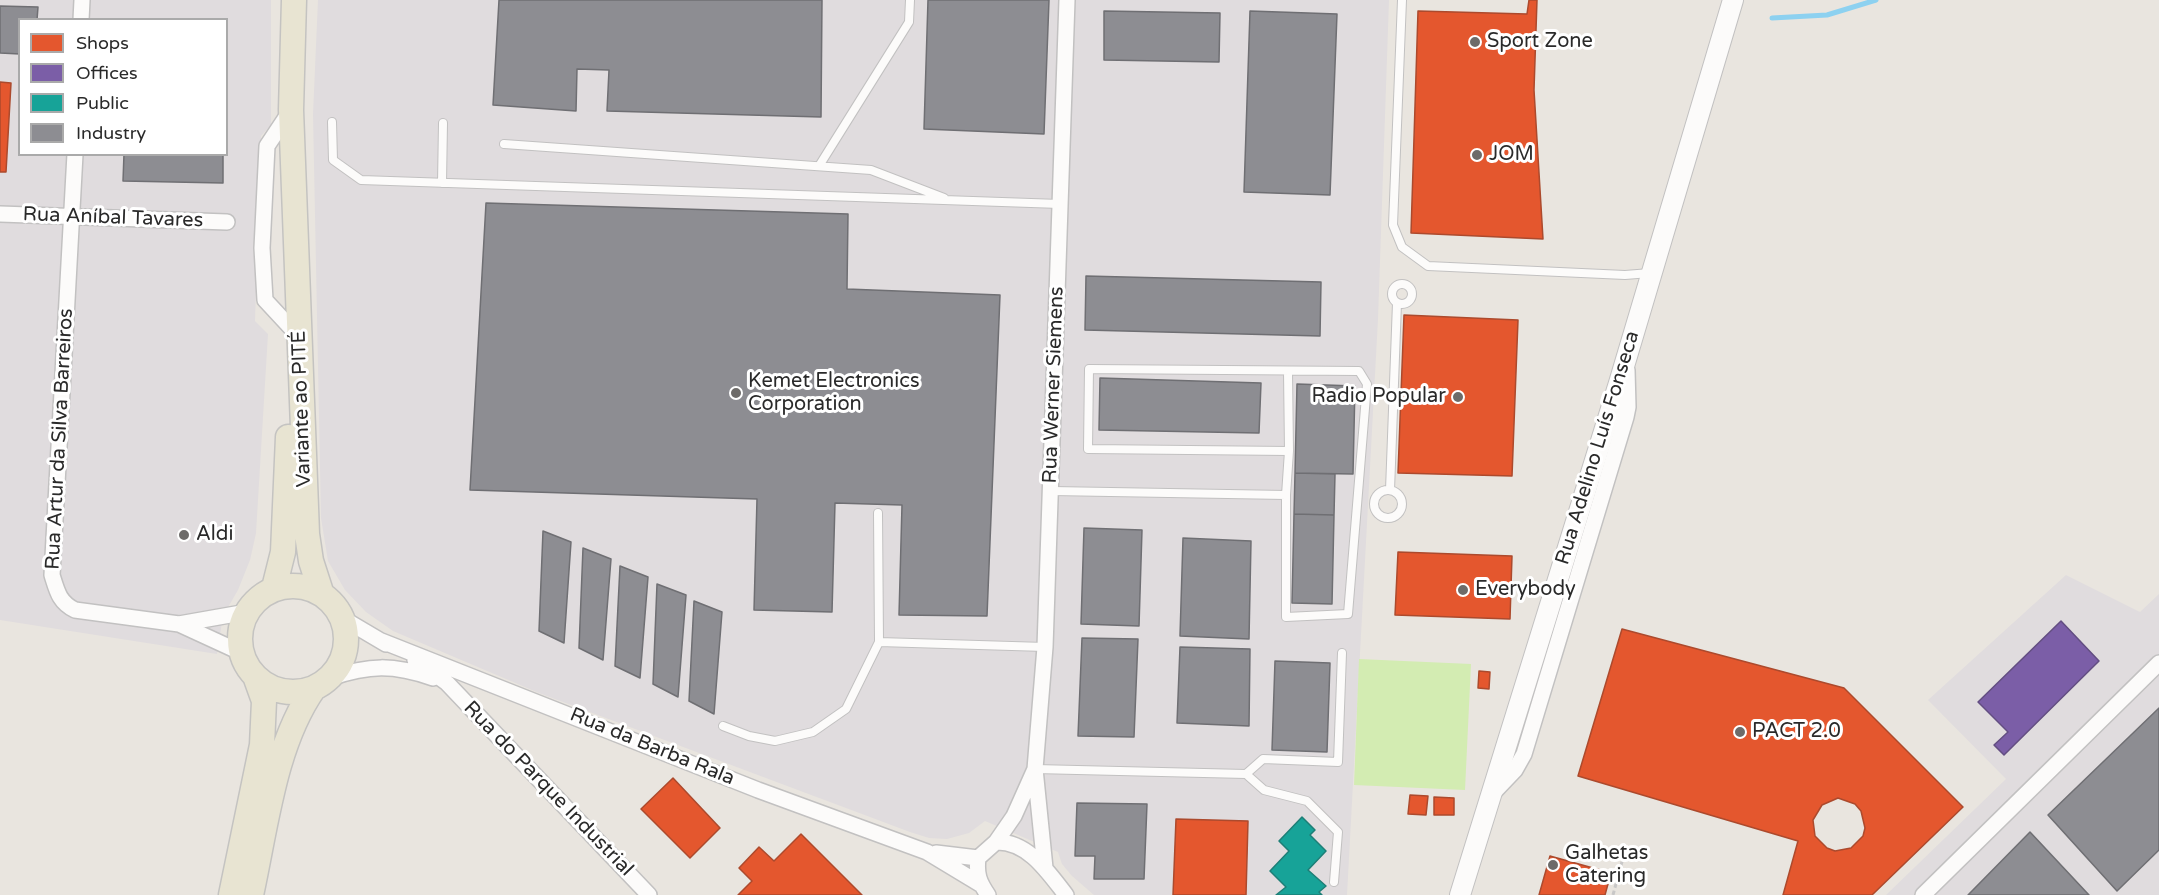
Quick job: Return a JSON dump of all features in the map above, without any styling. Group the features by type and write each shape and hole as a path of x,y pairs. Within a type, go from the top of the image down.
{"main road":[{"name":"Variante ao PITÉ","path":"294,0 291,110 307,534 311,561 321,592"},
{"name":"Variante ao PITÉ","path":"274,588 283,552 286,518 294,225"},
{"path":"251,895 285,743 299,710 341,663 346,647 346,629 339,611 321,592 293,585 274,588 258,598 246,612 240,630 242,653 247,666 255,675 275,689 296,692 322,683"},
{"path":"231,895 262,745 264,701 255,675"}],"street":[{"path":"81,18 82,0"},
{"name":"Rua Werner Siemens","path":"1045,868 1035,769 1046,647 1067,0"},
{"name":"Rua Adelino Luís Fonseca","path":"1460,895 1629,349 1733,0"},
{"path":"291,110 267,146 262,248 265,300 291,328"},
{"name":"Rua Artur da Silva Barreiros","path":"75,156 52,575 64,604 75,610 179,624"},
{"name":"Rua Aníbal Tavares","path":"0,214 227,222"},
{"path":"179,624 246,612"},
{"name":"Rua da Barba Rala","path":"342,618 447,682"},
{"path":"179,624 242,653"},
{"name":"Rua da Barba Rala","path":"379,640 758,790 927,852 984,889"},
{"path":"1923,895 2159,663"},
{"path":"322,683 361,668 389,667 447,682"},
{"name":"Rua do Parque Industrial","path":"447,682 650,895"},
{"name":"Rua Werner Siemens","path":"978,858 996,842 1014,816 1035,769"},
{"path":"996,842 1008,842 1025,850 1045,868 1066,895"},
{"name":"Rua da Barba Rala","path":"927,852 978,858"},
{"path":"978,858 976,872 984,889"}],"lane":[{"path":"819,166 909,22 910,0"},
{"path":"1402,0 1393,225 1408,254 1428,266 1614,274 1652,273"},
{"path":"332,122 333,160 361,180 1060,204"},
{"path":"442,183 443,123"},
{"path":"504,144 871,170 950,200"},
{"path":"1390,490 1397,303"},
{"path":"1288,372 1289,451 1286,495 1286,617 1348,614 1366,384 1359,371 1089,369 1088,449 1289,451"},
{"path":"1052,491 1286,495"},
{"path":"723,726 749,736 775,741 813,732 846,709 879,642 878,513"},
{"path":"879,642 1046,647"},
{"path":"1246,774 1263,759 1338,762 1342,653"},
{"path":"1035,769 1246,774 1264,790 1307,801 1338,832 1334,882"}],"path":[{"path":"1613,895 1623,858"}],"shaded area":[{"path":"0,0 271,0 271,125 261,136 255,321 268,334 256,533 250,560 238,590 223,616 217,654 0,620"},
{"path":"318,0 1389,0 1378,319 1347,895 1094,895 1072,876 1062,864 1058,852 985,821 969,833 947,839 929,838 910,832 539,693 393,631 366,612 345,590 328,561 321,518 313,114"},
{"path":"2066,575 2140,612 2159,594 2159,895 1886,895 2006,779 1928,700"}],"green space":[{"path":"1359,659 1471,664 1465,790 1354,785"}],"building: Shops":[{"path":"1529,0 1537,0 1534,90 1543,239 1411,233 1418,11 1527,14"},
{"path":"0,82 11,83 6,172 0,172"},
{"name":"Radio Popular","path":"1404,315 1518,320 1512,476 1398,473"},
{"path":"1398,552 1512,556 1510,619 1395,615"},
{"name":"PACT 2.0","path":"1622,629 1844,688 1963,807 1872,895 1783,895 1798,841 1578,776","holes":["1838,798 1855,804 1861,811 1865,828 1863,836 1851,848 1835,851 1827,848 1815,836 1813,820 1822,805"]},
{"path":"1479,671 1490,672 1489,689 1478,688"},
{"path":"673,778 720,828 690,858 641,809"},
{"path":"1410,795 1428,796 1426,815 1408,814"},
{"path":"1434,797 1454,798 1454,815 1434,815"},
{"path":"1176,819 1248,821 1246,895 1173,895"},
{"path":"801,834 862,895 738,895 752,881 739,868 759,847 774,861"},
{"path":"1550,856 1611,873 1605,895 1539,895"}],"building: Offices":[{"path":"2061,621 2099,661 2004,755 1994,745 2008,732 1978,702"}],"building: Public":[{"path":"1302,817 1315,830 1310,835 1326,851 1308,870 1326,886 1319,892 1322,895 1276,895 1286,887 1270,871 1289,851 1279,841"}],"building: Industry":[{"path":"499,0 822,0 821,117 607,111 609,70 577,69 576,111 493,105"},
{"path":"928,0 1049,0 1044,134 924,129"},
{"path":"0,6 38,7 37,18 18,18 18,54 0,53"},
{"path":"1104,11 1220,13 1219,62 1104,60"},
{"path":"1250,11 1337,14 1330,195 1244,192"},
{"path":"124,156 223,156 223,183 123,181"},
{"name":"Kemet Electronics Corporation","path":"486,203 848,214 847,289 1000,295 987,616 899,615 902,505 835,503 832,612 754,610 757,499 470,490"},
{"path":"1086,276 1321,282 1320,336 1085,330"},
{"path":"1100,378 1261,383 1259,433 1099,430"},
{"path":"1297,384 1355,386 1353,474 1295,473"},
{"path":"1295,473 1335,474 1334,515 1294,514"},
{"path":"1294,514 1334,515 1332,604 1292,603"},
{"path":"1084,528 1142,530 1139,626 1081,624"},
{"path":"543,531 571,542 564,643 539,631"},
{"path":"1183,538 1251,541 1249,639 1180,636"},
{"path":"583,548 611,559 603,660 579,648"},
{"path":"620,566 648,577 640,678 615,666"},
{"path":"657,584 686,595 678,697 653,684"},
{"path":"694,601 722,612 714,714 689,701"},
{"path":"1082,638 1138,639 1134,737 1078,736"},
{"path":"1180,647 1250,649 1249,726 1177,723"},
{"path":"1275,661 1330,663 1327,752 1272,750"},
{"path":"2159,708 2159,850 2117,891 2048,815"},
{"path":"1077,803 1147,804 1144,879 1094,879 1095,856 1075,856"},
{"path":"2030,832 2089,895 1968,895"}],"waterway":[{"path":"1772,18 1827,15 1876,0"}],"place":[{"name":"Sport Zone","path":"1475,42"},
{"name":"JOM","path":"1477,155"},
{"name":"Kemet Electronics Corporation","path":"736,393"},
{"name":"Radio Popular","path":"1458,397"},
{"name":"Aldi","path":"184,535"},
{"name":"Everybody","path":"1463,590"},
{"name":"PACT 2.0","path":"1740,732"},
{"name":"Galhetas Catering","path":"1553,865"}]}
